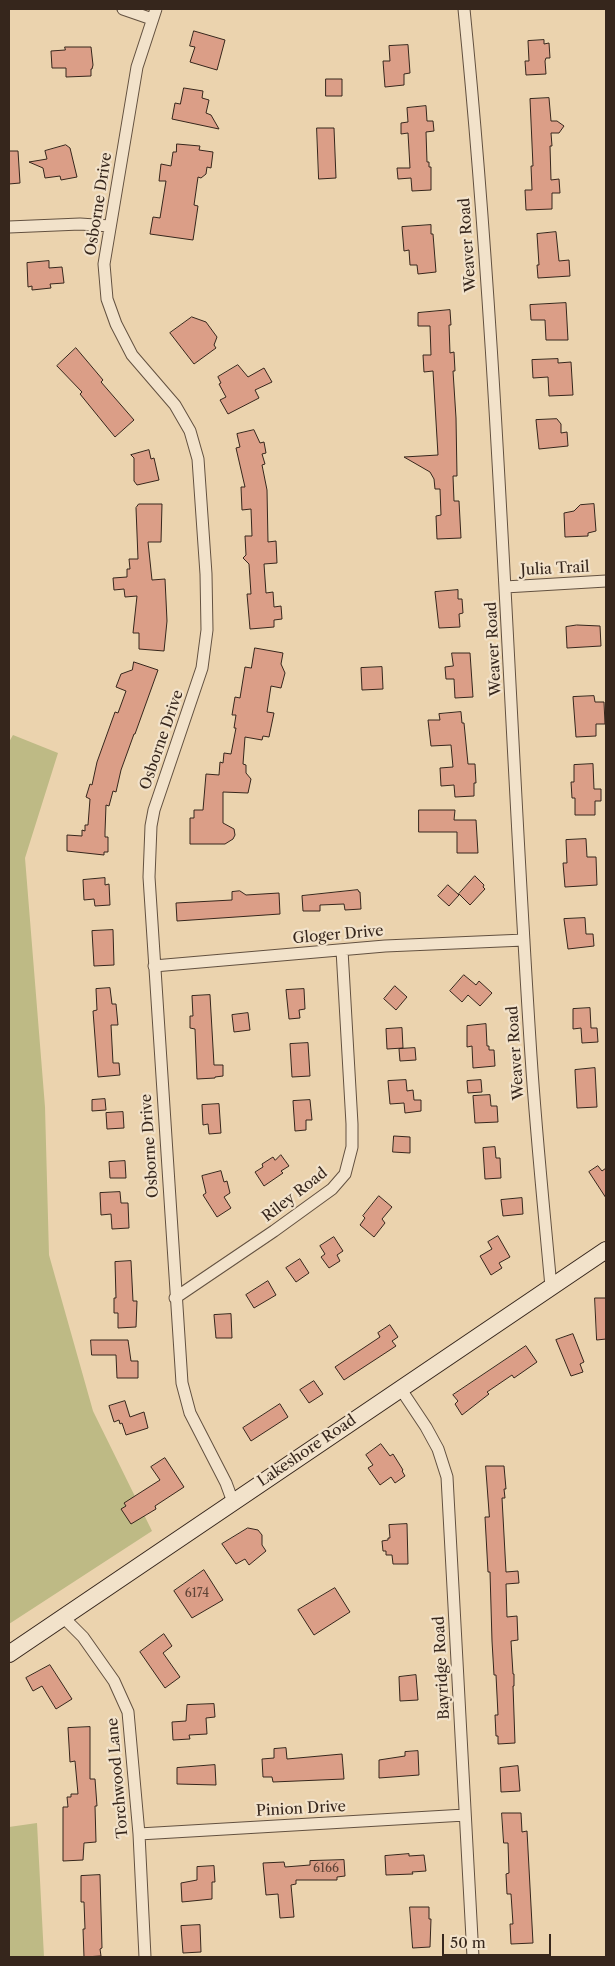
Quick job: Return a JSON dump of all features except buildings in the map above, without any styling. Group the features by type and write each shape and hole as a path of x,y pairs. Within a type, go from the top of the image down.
{"street":[{"path":"123,9 154,14"},
{"name":"Weaver Road","path":"464,9 484,251 531,1059 550,1287"},
{"name":"Osborne Drive","path":"154,14 137,67 104,264 107,299 116,324 132,355 175,405 190,431 198,459 206,574 207,630 202,668 154,810 151,826 149,877 182,1384 190,1413 226,1483 233,1502"},
{"path":"9,227 80,224 110,226"},
{"name":"Julia Trail","path":"505,587 606,581"},
{"name":"Gloger Drive","path":"154,966 342,950 524,940"},
{"name":"Riley Road","path":"175,1298 274,1232 332,1189 345,1174 352,1147 352,1124 342,950"},
{"name":"Lakeshore Road","path":"9,1654 606,1250"},
{"name":"Bayridge Road","path":"400,1388 438,1449 447,1477 473,1957"},
{"name":"Torchwood Lane","path":"63,1617 83,1637 114,1681 128,1712 139,1834 145,1957"},
{"name":"Pinion Drive","path":"139,1834 465,1814"}],"shaded area":[{"path":"13,735 58,753 25,858 45,1107 49,1255 93,1411 152,1531 9,1624 9,742"},
{"path":"37,1823 44,1957 9,1957 9,1827"}]}
